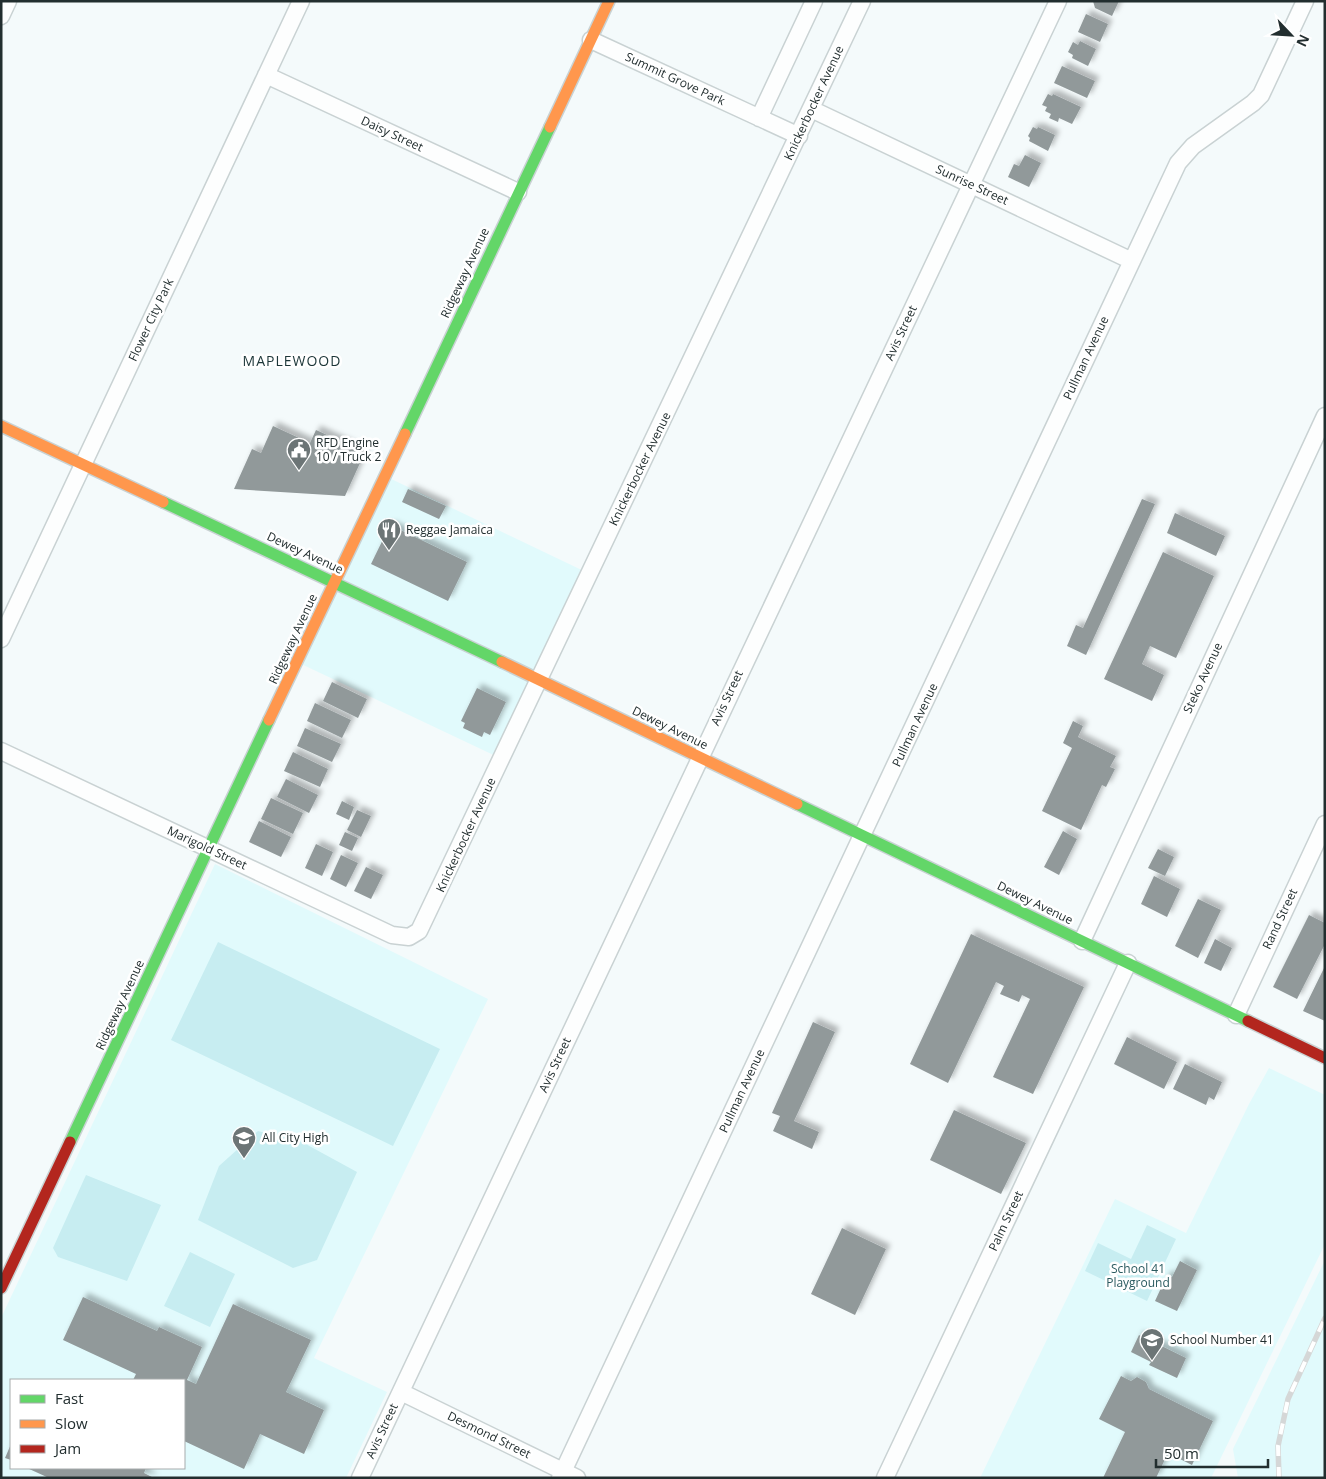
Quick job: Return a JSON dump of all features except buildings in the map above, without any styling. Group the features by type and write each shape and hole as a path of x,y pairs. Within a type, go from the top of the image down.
{"street":[{"path":"1,16 8,1"},
{"name":"Flower City Park","path":"1,639 301,1"},
{"name":"Ridgeway Avenue","path":"1,1288 609,1"},
{"path":"760,118 814,1"},
{"name":"Knickerbocker Avenue","path":"415,935 423,926 862,1"},
{"name":"Avis Street","path":"360,1478 699,757 1058,1"},
{"name":"Pullman Avenue","path":"566,1475 1178,163 1193,146 1253,103 1261,95 1306,1"},
{"name":"Summit Grove Park","path":"591,40 799,136"},
{"name":"Daisy Street","path":"266,75 518,192"},
{"name":"Sunrise Street","path":"811,108 1132,261"},
{"name":"Steko Avenue","path":"1082,941 1325,416"},
{"name":"Dewey Avenue","path":"1,426 335,582 1325,1058"},
{"name":"Marigold Street","path":"1,751 392,935 404,938 415,935"},
{"name":"Rand Street","path":"1236,1015 1325,824"},
{"name":"Palm Street","path":"885,1478 1128,963"},
{"name":"Desmond Street","path":"401,1392 566,1475"}],"shaded area":[{"path":"385,476 590,574 502,759 297,662"},
{"name":"All City High","path":"215,864 488,999 314,1358 387,1392 346,1478 2,1478 1,1318"},
{"name":"School Number 41","path":"1269,1068 1325,1095 1325,1244 1211,1478 980,1478 1115,1199 1186,1233 1249,1104"},
{"path":"1325,1260 1325,1478 1238,1478 1233,1449"}],"green space":[{"path":"218,942 440,1049 393,1146 171,1040"},
{"path":"258,1131 302,1142 357,1172 317,1260 293,1268 198,1220 219,1166"},
{"path":"86,1175 161,1205 127,1281 58,1257 53,1248"},
{"name":"School 41 Playground","path":"1147,1225 1176,1239 1147,1301 1085,1271 1098,1243 1131,1259"},
{"path":"190,1252 235,1274 210,1327 164,1306"}],"railway":[{"path":"1279,1478 1278,1446 1288,1399 1325,1318"}],"traffic: fast":[{"path":"405,434 550,127"},
{"path":"163,502 502,662"},
{"path":"70,1142 269,720"},
{"path":"797,804 1248,1021"}],"traffic: slow":[{"path":"550,127 609,1"},
{"path":"1,426 163,502"},
{"path":"269,720 405,434"},
{"path":"502,662 797,804"}],"traffic: jam":[{"path":"1248,1021 1325,1058"},
{"path":"1,1288 70,1142"}],"place":[{"name":"RFD Engine 10 / Truck 2","path":"299,471"},
{"name":"Reggae Jamaica","path":"389,551"},
{"name":"All City High","path":"244,1159"},
{"name":"School Number 41","path":"1152,1361"}],"district":[{"name":"MAPLEWOOD","path":"292,361"}]}
